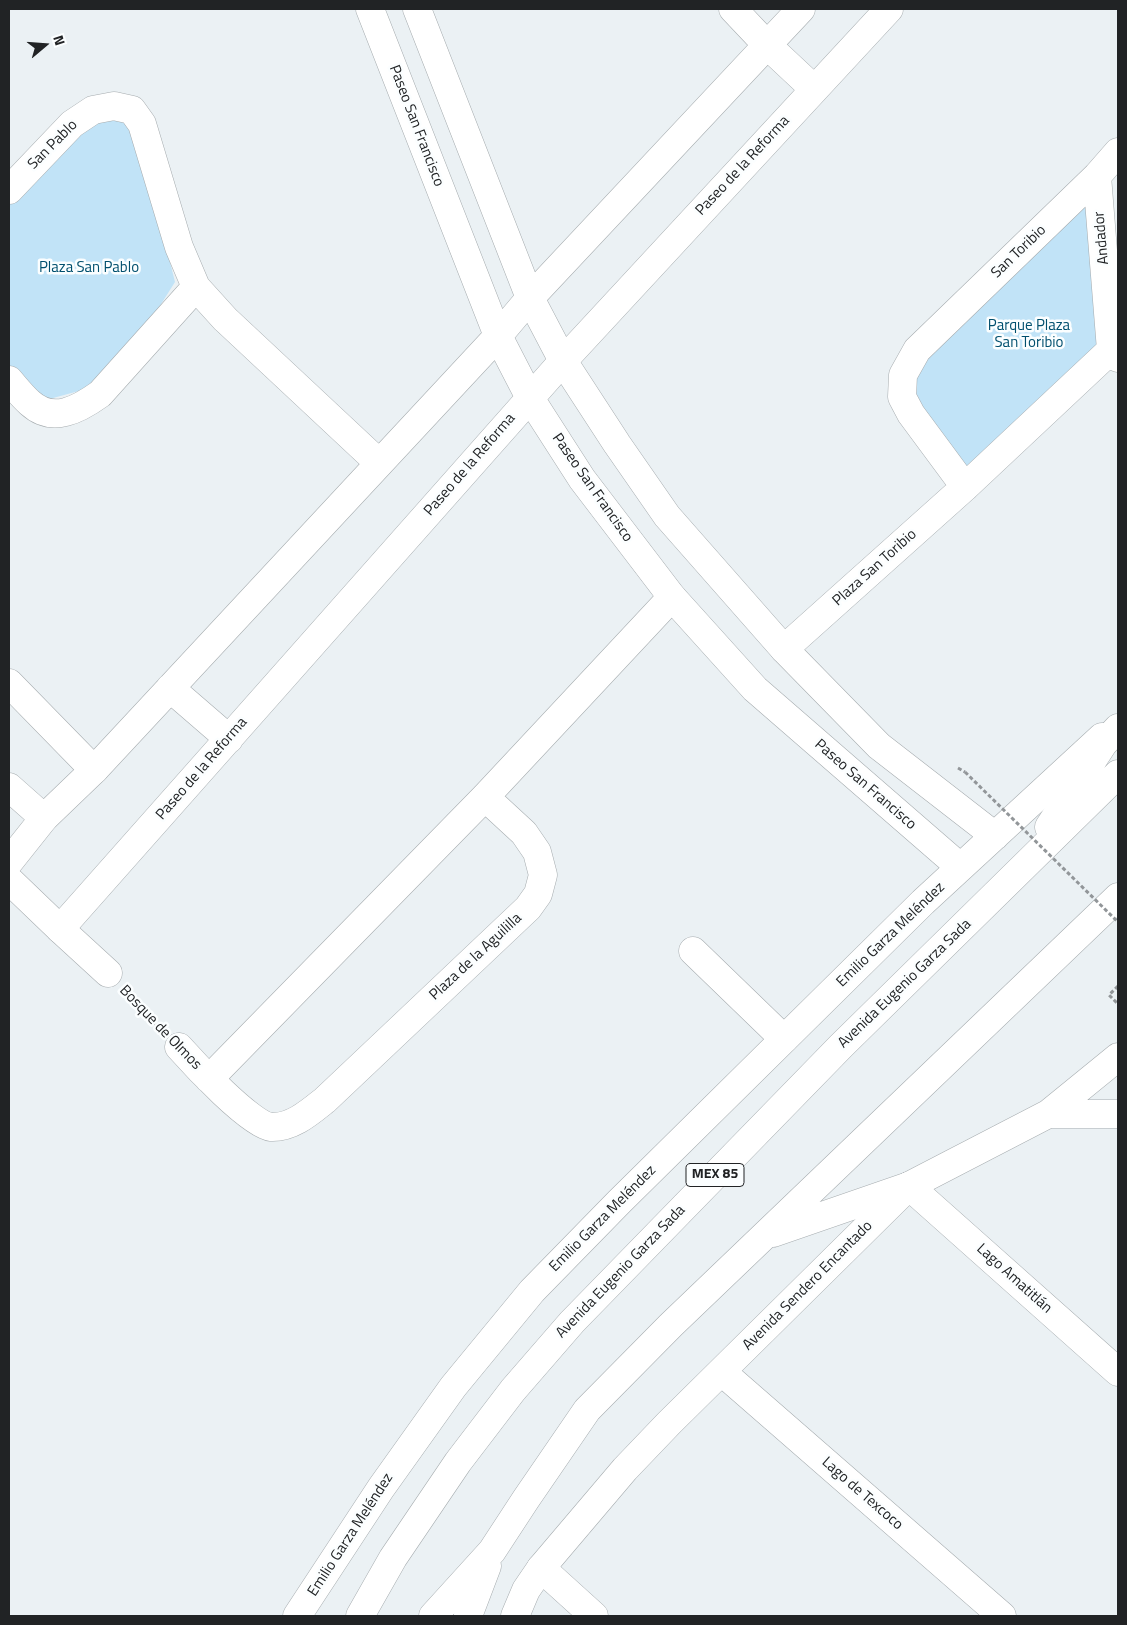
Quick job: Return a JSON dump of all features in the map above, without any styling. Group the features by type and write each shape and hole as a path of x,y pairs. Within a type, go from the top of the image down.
{"main road":[{"name":"Paseo San Francisco","path":"370,9 498,336 530,398 582,479 672,597 755,689 960,867"},
{"path":"417,9 530,298 563,361 617,444 668,516 784,649 879,746 995,836"},
{"path":"733,9 767,45 814,89"},
{"path":"9,862 44,818 94,770 498,336 530,298 801,9"},
{"name":"Paseo de la Reforma","path":"60,930 563,361 889,9"},
{"name":"San Pablo","path":"9,190 72,124 93,110 114,106 132,110 142,124 180,247 196,287"},
{"name":"San Toribio","path":"965,487 910,414 902,397 902,375 917,350 1096,176 1118,152"},
{"name":"Andador","path":"1096,176 1115,354"},
{"path":"9,380 31,404 48,413 63,414 82,407 100,394 196,287 225,319 379,463"},
{"name":"Plaza San Toribio","path":"784,649 1115,354"},
{"path":"209,1079 485,797 672,597"},
{"path":"9,683 94,770"},
{"path":"170,688 229,739"},
{"path":"960,867 1118,722"},
{"path":"1026,865 1103,744 1118,728"},
{"name":"Avenida Eugenio Garza Sada","path":"360,1616 393,1558 458,1462 513,1390 572,1322 842,1046 1118,774"},
{"path":"9,787 44,818"},
{"name":"Plaza de la Aguililla","path":"325,1100 528,908 538,894 544,875 537,852 524,833 485,797"},
{"name":"Emilio Garza Meléndez","path":"297,1616 381,1488 452,1387 532,1291 612,1209 960,867"},
{"name":"Bosque de Olmos","path":"9,880 60,930 108,973"},
{"path":"433,1616 492,1551 587,1410 671,1325 1118,897"},
{"path":"693,951 784,1039"},
{"name":"Bosque de Olmos","path":"178,1047 209,1079 256,1121 270,1127 285,1126 325,1100"},
{"name":"Avenida Sendero Encantado","path":"515,1616 526,1590 541,1568 625,1469 669,1423 909,1186 1048,1114 1118,1057"},
{"path":"1048,1114 1118,1114"},
{"path":"764,1236 909,1186"},
{"name":"Lago Amatitlán","path":"909,1186 1118,1372"},
{"name":"Lago de Texcoco","path":"722,1372 1002,1616"},
{"path":"468,1616 492,1551"},
{"path":"541,1568 594,1616"}],"path":[{"path":"965,772 1118,922"},
{"name":"Bosque de Olmos","path":"108,973 137,1007 178,1047"},
{"path":"1118,986 1109,995 1118,1004"}],"green space":[{"name":"Plaza San Pablo","path":"132,110 175,282 112,382 31,404 9,380 9,190 72,124"},
{"name":"Parque Plaza San Toribio","path":"1097,176 1111,350 965,487 903,375"}]}
